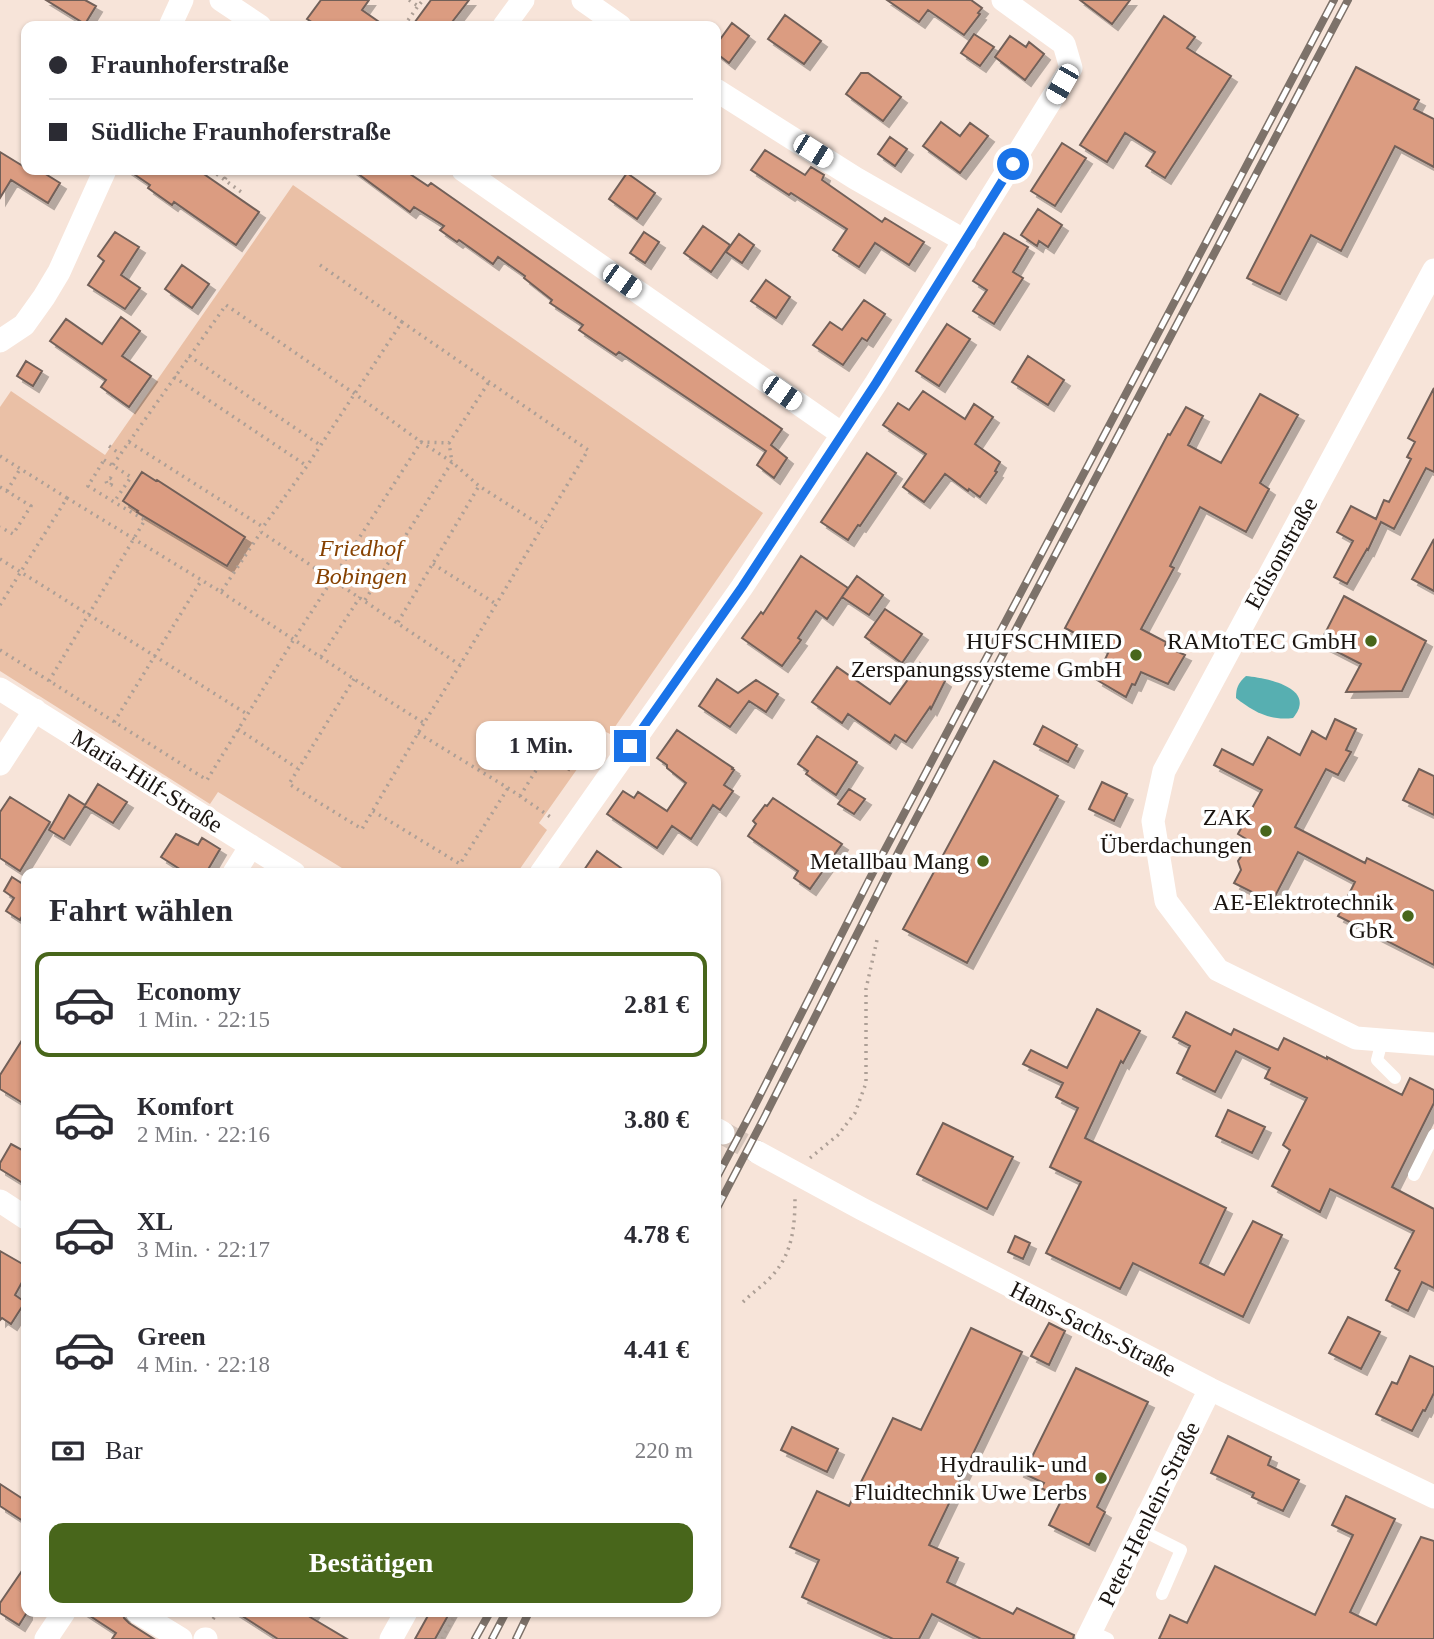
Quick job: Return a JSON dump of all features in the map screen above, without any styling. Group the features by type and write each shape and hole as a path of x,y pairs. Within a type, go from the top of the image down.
{"street":[{"path":"172,21 182,0"},
{"path":"220,0 252,21"},
{"path":"508,21 523,0"},
{"path":"583,0 613,21"},
{"path":"544,868 742,587 876,383 1072,68 1064,44 1018,4"},
{"path":"721,93 855,178 965,242"},
{"path":"0,341 24,325 44,297 59,272 103,175"},
{"path":"470,175 842,434"},
{"name":"Edisonstraße","path":"1434,270 1164,771 1153,821 1166,901 1218,970 1356,1038 1434,1044"},
{"name":"Maria-Hilf-Straße","path":"0,689 286,868"},
{"path":"0,764 34,710"},
{"path":"237,868 251,846"},
{"name":"Hans-Sachs-Straße","path":"757,1152 1210,1389 1434,1497"},
{"path":"0,1202 21,1215"},
{"name":"Peter-Henlein-Straße","path":"1096,1636 1141,1530 1210,1389"},
{"path":"46,1639 61,1617"},
{"path":"145,1617 181,1639"},
{"path":"391,1639 403,1617"}],"lane":[{"path":"1382,1041 1377,1060 1395,1078"},
{"path":"1414,1175 1434,1135"},
{"path":"1141,1530 1181,1550 1162,1594"}],"path":[{"path":"409,0 418,6"},
{"path":"408,21 423,0"},
{"path":"219,175 244,194"},
{"path":"225,179 228,175"},
{"path":"320,265 588,450 362,829 289,784 354,679"},
{"path":"113,465 226,304 452,462 479,486 542,526"},
{"path":"221,592 402,322"},
{"path":"189,356 320,445"},
{"path":"174,377 307,466"},
{"path":"321,657 363,599 452,462 449,443 489,382"},
{"path":"129,442 460,665"},
{"path":"421,442 449,443"},
{"path":"0,650 207,780 293,639 421,442"},
{"path":"109,446 120,454"},
{"path":"0,456 221,592 424,723"},
{"path":"49,681 145,520 114,502 88,486 104,460 131,477 114,502"},
{"path":"101,494 107,484 112,484 111,478 118,468"},
{"path":"7,491 20,469"},
{"path":"398,622 479,486"},
{"path":"0,487 31,506 13,534 0,527"},
{"path":"0,605 67,498"},
{"path":"0,559 247,715"},
{"path":"432,564 496,604"},
{"path":"114,722 201,581"},
{"path":"238,729 298,769"},
{"path":"418,733 571,830"},
{"path":"520,796 540,764"},
{"path":"373,811 460,864 508,788"},
{"path":"743,1302 776,1271 795,1228 793,1172 838,1135 855,1113 866,1083 866,989 877,940"},
{"path":"442,1639 454,1617"}],"green space":[{"name":"Friedhof Bobingen","path":"293,185 763,513 610,734 604,731 539,823 547,830 520,868 342,868 218,792 210,804 0,671 0,407 11,391 105,455"}],"water":[{"path":"1246,676 1277,682 1295,692 1299,699 1299,708 1293,718 1277,718 1263,714 1236,698 1238,686"}],"building":[{"path":"46,0 85,0 96,6 87,21 80,21"},
{"path":"321,0 369,0 362,10 378,21 310,21 307,19"},
{"path":"431,0 469,0 453,21 416,21"},
{"path":"887,0 971,0 982,8 964,35 928,10 919,22"},
{"path":"1080,0 1130,0 1112,24"},
{"path":"785,15 821,41 804,64 768,39"},
{"path":"1164,16 1195,37 1187,48 1231,76 1165,178 1146,166 1155,152 1125,133 1107,162 1080,145"},
{"path":"732,23 749,36 729,63 721,57 721,38"},
{"path":"974,34 994,47 980,66 961,53"},
{"path":"1010,36 1026,47 1029,42 1044,54 1025,80 995,57"},
{"path":"1356,67 1419,100 1414,109 1434,119 1434,167 1395,146 1341,251 1311,235 1280,294 1247,278"},
{"path":"861,73 868,73 901,97 883,121 846,94"},
{"path":"941,122 960,136 970,123 988,136 960,173 923,146"},
{"path":"890,137 907,149 895,166 878,154"},
{"path":"1062,143 1086,158 1055,206 1031,191"},
{"path":"765,150 805,175 811,167 824,175 822,180 882,222 885,218 924,242 909,265 875,243 859,267 833,250 847,229 751,170"},
{"path":"0,152 21,165 21,175 47,175 60,183 48,203 11,180 0,198"},
{"path":"135,175 205,175 259,212 236,245 174,202 172,205 148,188 150,185"},
{"path":"360,175 412,175 428,186 431,183 782,429 771,445 787,458 774,478 757,465 766,451 619,352 616,355 579,330 583,325 550,303 552,300 524,278 525,276 498,257 493,264 440,230 444,226 414,207 410,212"},
{"path":"626,175 630,175 655,193 637,219 609,199"},
{"path":"1038,209 1062,225 1048,247 1039,241 1037,246 1021,235"},
{"path":"703,226 730,245 711,272 684,253"},
{"path":"115,232 139,247 121,275 140,288 125,309 88,285 104,261 98,256"},
{"path":"644,232 659,242 645,263 630,253"},
{"path":"1004,233 1028,247 1013,272 1023,278 994,324 973,311 987,290 973,281"},
{"path":"739,234 754,245 742,263 726,252"},
{"path":"182,265 209,284 192,308 165,289"},
{"path":"766,280 790,297 776,318 751,301"},
{"path":"864,300 885,314 867,341 862,338 843,365 813,345 830,322 842,330"},
{"path":"121,317 140,331 122,356 151,376 129,407 101,387 106,380 50,341 66,319 102,344"},
{"path":"947,324 970,339 939,386 916,371"},
{"path":"1028,356 1064,380 1048,405 1012,382"},
{"path":"26,361 42,371 33,386 17,376"},
{"path":"1434,388 1434,472 1426,468 1394,529 1381,522 1347,584 1334,577 1353,541 1337,532 1351,506 1376,519 1384,500 1389,502 1411,459 1407,457 1415,442 1408,438"},
{"path":"923,391 965,419 974,404 993,417 975,444 1000,462 995,471 997,472 980,497 945,474 924,502 903,487 926,454 883,425 898,403 909,410"},
{"path":"1260,394 1298,415 1260,483 1269,489 1246,532 1200,507 1170,566 1174,568 1141,629 1166,642 1165,646 1185,655 1168,684 1141,672 1126,697 1097,680 1104,669 1101,668 1109,651 1065,628 1168,434 1170,435 1186,407 1203,416 1188,445 1221,463"},
{"path":"867,453 896,473 848,540 821,522"},
{"path":"142,472 245,537 227,566 123,501"},
{"path":"1434,539 1434,591 1412,579"},
{"path":"801,556 848,588 827,619 816,611 798,638 801,640 782,666 742,638 761,612 763,614"},
{"path":"857,576 883,595 869,615 842,597"},
{"path":"1344,596 1426,641 1402,691 1346,692 1361,664 1320,643"},
{"path":"885,609 922,634 902,663 865,637"},
{"path":"920,663 945,681 931,709 930,707 906,742 895,735 890,743 848,714 842,723 812,702 837,667 890,704"},
{"path":"717,679 738,693 756,680 778,694 766,712 749,701 730,727 699,706"},
{"path":"1335,719 1356,729 1346,750 1351,752 1338,775 1326,769 1295,827 1365,863 1367,858 1434,891 1434,965 1338,916 1355,882 1298,852 1272,902 1234,883 1241,870 1238,861 1251,842 1238,834 1262,790 1214,765 1222,749 1253,765 1268,737 1300,755 1312,731 1326,739"},
{"path":"1043,726 1077,745 1068,762 1034,744"},
{"path":"540,728 572,748 563,764 531,744"},
{"path":"677,730 733,768 724,785 733,791 720,810 713,805 691,839 672,826 657,848 607,814 623,791 634,798 638,792 667,811 686,783 657,758"},
{"path":"817,736 857,762 836,795 806,774 808,771 798,764"},
{"path":"994,761 1058,796 967,963 903,929"},
{"path":"1419,769 1434,776 1434,815 1403,800"},
{"path":"1102,782 1127,794 1114,821 1089,809"},
{"path":"98,784 127,802 113,823 85,806 64,839 49,830 69,795 85,805"},
{"path":"849,789 865,799 854,814 838,804"},
{"path":"10,797 50,822 20,871 0,858 0,812"},
{"path":"773,798 842,844 810,889 794,878 798,871 748,836 756,824 753,821"},
{"path":"176,834 198,845 202,838 220,849 209,868 178,868 161,857"},
{"path":"597,851 621,868 585,868"},
{"path":"12,877 21,883 20,920 6,911 14,898 4,891"},
{"path":"1097,1009 1140,1031 1123,1063 1121,1061 1085,1138 1226,1208 1200,1263 1224,1275 1253,1221 1282,1235 1243,1317 1133,1263 1120,1289 1046,1253 1081,1182 1050,1167 1078,1108 1056,1097 1063,1083 1023,1064 1031,1050 1067,1068"},
{"path":"1186,1012 1231,1035 1234,1029 1278,1050 1284,1038 1402,1095 1410,1078 1434,1090 1434,1103 1392,1187 1434,1209 1434,1288 1422,1282 1408,1311 1386,1300 1400,1271 1395,1268 1414,1231 1330,1189 1320,1212 1272,1186 1290,1150 1283,1145 1307,1098 1265,1078 1270,1068 1236,1051 1215,1092 1177,1073 1190,1046 1173,1037"},
{"path":"21,1042 21,1102 0,1089 0,1075"},
{"path":"1228,1110 1265,1127 1252,1153 1216,1136"},
{"path":"943,1123 1013,1157 987,1209 917,1174"},
{"path":"11,1144 21,1149 21,1182 0,1169 0,1163"},
{"path":"1015,1236 1030,1243 1023,1259 1008,1252"},
{"path":"0,1251 21,1263 21,1284 15,1295 21,1299 21,1308 11,1324 2,1318 0,1320"},
{"path":"1348,1317 1380,1332 1361,1369 1329,1353"},
{"path":"1049,1323 1065,1331 1049,1365 1031,1356"},
{"path":"971,1328 1022,1352 929,1545 958,1558 947,1582 1013,1614 1017,1608 1074,1635 1073,1639 981,1639 932,1614 919,1639 893,1639 802,1597 819,1560 790,1547 817,1491 849,1506 893,1418 921,1430"},
{"path":"1410,1356 1434,1367 1434,1393 1412,1431 1376,1414 1392,1382 1397,1384"},
{"path":"1076,1368 1148,1402 1097,1507 1105,1512 1089,1545 1049,1525 1062,1499 1041,1488 1044,1483 1018,1471 1025,1456 1031,1459"},
{"path":"792,1427 838,1449 827,1472 781,1450"},
{"path":"1228,1436 1271,1457 1268,1465 1299,1480 1283,1511 1252,1497 1254,1493 1211,1473"},
{"path":"0,1484 21,1498 21,1520 0,1506"},
{"path":"1346,1496 1395,1519 1350,1612 1376,1625 1421,1537 1434,1541 1434,1639 1159,1639 1170,1615 1187,1623 1215,1566 1315,1615 1353,1535 1332,1525"},
{"path":"21,1572 21,1617 24,1617 19,1625 0,1613 0,1603"},
{"path":"92,1617 124,1617 154,1639 112,1639 116,1633"},
{"path":"244,1617 310,1617 347,1639 278,1639"},
{"path":"427,1617 447,1617 435,1639 415,1639"}],"tunnel":[{"path":"723,1133 757,1152"}],"railway":[{"path":"721,1170 869,880 1334,0"},
{"path":"721,1200 900,849 1348,0"},
{"path":"475,1639 487,1617"},
{"path":"492,1639 503,1617"},
{"path":"516,1639 527,1617"}],"place":[{"name":"RAMtoTEC GmbH","path":"1371,641"},
{"name":"HUFSCHMIED Zerspanungssysteme GmbH","path":"1136,655"},
{"name":"ZAK Überdachungen","path":"1266,831"},
{"name":"Metallbau Mang","path":"983,861"},
{"name":"AE-Elektrotechnik GbR","path":"1408,916"},
{"name":"Hydraulik- und Fluidtechnik Uwe Lerbs","path":"1101,1478"}],"route":[{"path":"630,746 742,587 876,383 1013,164"}]}
